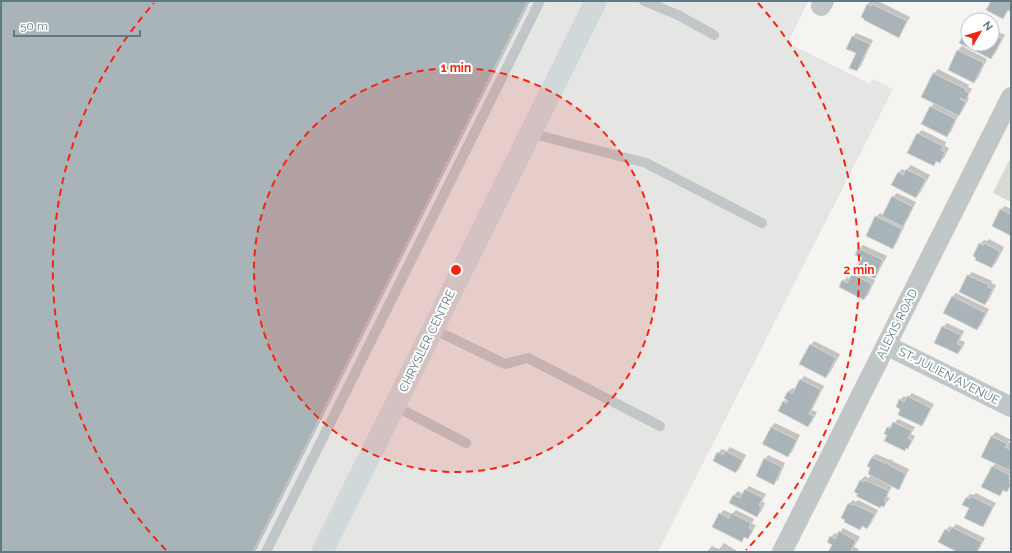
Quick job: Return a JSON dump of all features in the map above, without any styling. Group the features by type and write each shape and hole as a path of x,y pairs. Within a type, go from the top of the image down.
{"street":[{"name":"CHRYSLER CENTRE","path":"322,552 596,1"},
{"name":"ALEXIS ROAD","path":"782,552 1011,97"},
{"name":"ST. JULIEN AVENUE","path":"886,344 1011,407"}],"lane":[{"path":"266,552 540,1"},
{"path":"644,1 678,15 714,35"},
{"path":"530,133 646,163 762,223"},
{"path":"433,329 505,364 528,358 660,426"},
{"path":"395,406 466,443"}],"shaded area":[{"path":"1,1 808,1 788,43 870,84 873,79 893,89 658,552 1,552"},
{"path":"1011,157 1011,202 993,193"}],"building":[{"path":"1,1 528,1 253,552 1,552"},
{"path":"991,1 1011,1 1011,12 1008,10 1003,19 1000,17 1000,12 990,12 986,10"},
{"path":"867,4 871,6 872,4 907,21 899,38 861,17"},
{"path":"852,36 870,44 857,71 849,68 856,53 846,49"},
{"path":"957,50 984,63 974,83 948,70"},
{"path":"977,52 995,52 991,59"},
{"path":"933,73 966,89 965,91 969,93 966,101 960,98 966,102 959,116 921,97"},
{"path":"930,106 956,119 947,137 921,124"},
{"path":"917,133 943,146 941,150 945,152 940,163 936,161 934,166 907,153"},
{"path":"906,169 926,179 916,198 891,185 898,172 903,175"},
{"path":"892,196 913,207 903,227 882,216"},
{"path":"1000,209 1011,214 1011,236 992,226"},
{"path":"875,216 902,229 893,249 866,236"},
{"path":"979,243 983,245 984,243 1000,251 992,268 975,260 976,258 973,256"},
{"path":"858,248 883,260 875,279 856,269 862,258 855,255"},
{"path":"852,274 872,284 864,300 839,287 842,280 847,283"},
{"path":"967,275 989,285 988,287 993,289 985,305 959,292"},
{"path":"952,296 986,313 977,330 943,313"},
{"path":"942,326 961,335 957,344 962,346 958,354 934,343"},
{"path":"810,344 836,358 826,378 799,364"},
{"path":"800,379 821,390 809,414 814,416 808,427 778,411 783,401 787,403 788,401 784,398 788,391 792,394"},
{"path":"907,396 931,408 922,426 898,415 900,409 896,407 899,399 904,402"},
{"path":"893,422 912,431 908,438 912,440 908,449 906,448 905,451 884,441 887,435 884,434 887,427 890,429"},
{"path":"771,427 797,440 788,457 762,444"},
{"path":"991,436 1008,444 1005,447 1011,450 1011,471 981,457"},
{"path":"725,451 743,460 736,473 713,461 717,452 723,455"},
{"path":"872,457 886,464 887,462 889,463 889,465 906,474 899,490 868,474 870,468 867,466"},
{"path":"764,458 782,467 774,485 756,476"},
{"path":"992,466 1010,475 1009,483 1011,484 1007,492 1003,490 1000,496 981,487"},
{"path":"860,480 864,482 865,480 889,491 884,501 886,502 884,507 881,506 880,508 856,496 858,494 854,492"},
{"path":"745,489 763,498 759,506 762,507 757,517 729,503 733,495 740,498"},
{"path":"971,496 993,507 983,527 964,518 969,508 962,505 966,497 970,499"},
{"path":"848,503 875,514 867,529 862,526 860,530 844,522 845,520 841,518"},
{"path":"719,513 729,518 731,513 751,523 749,528 753,530 748,539 744,537 742,542 712,527"},
{"path":"952,527 982,542 977,552 957,552 938,542 945,529 949,532"},
{"path":"839,531 856,541 851,551 853,552 828,552 832,545 827,542 830,536 835,539"}]}
